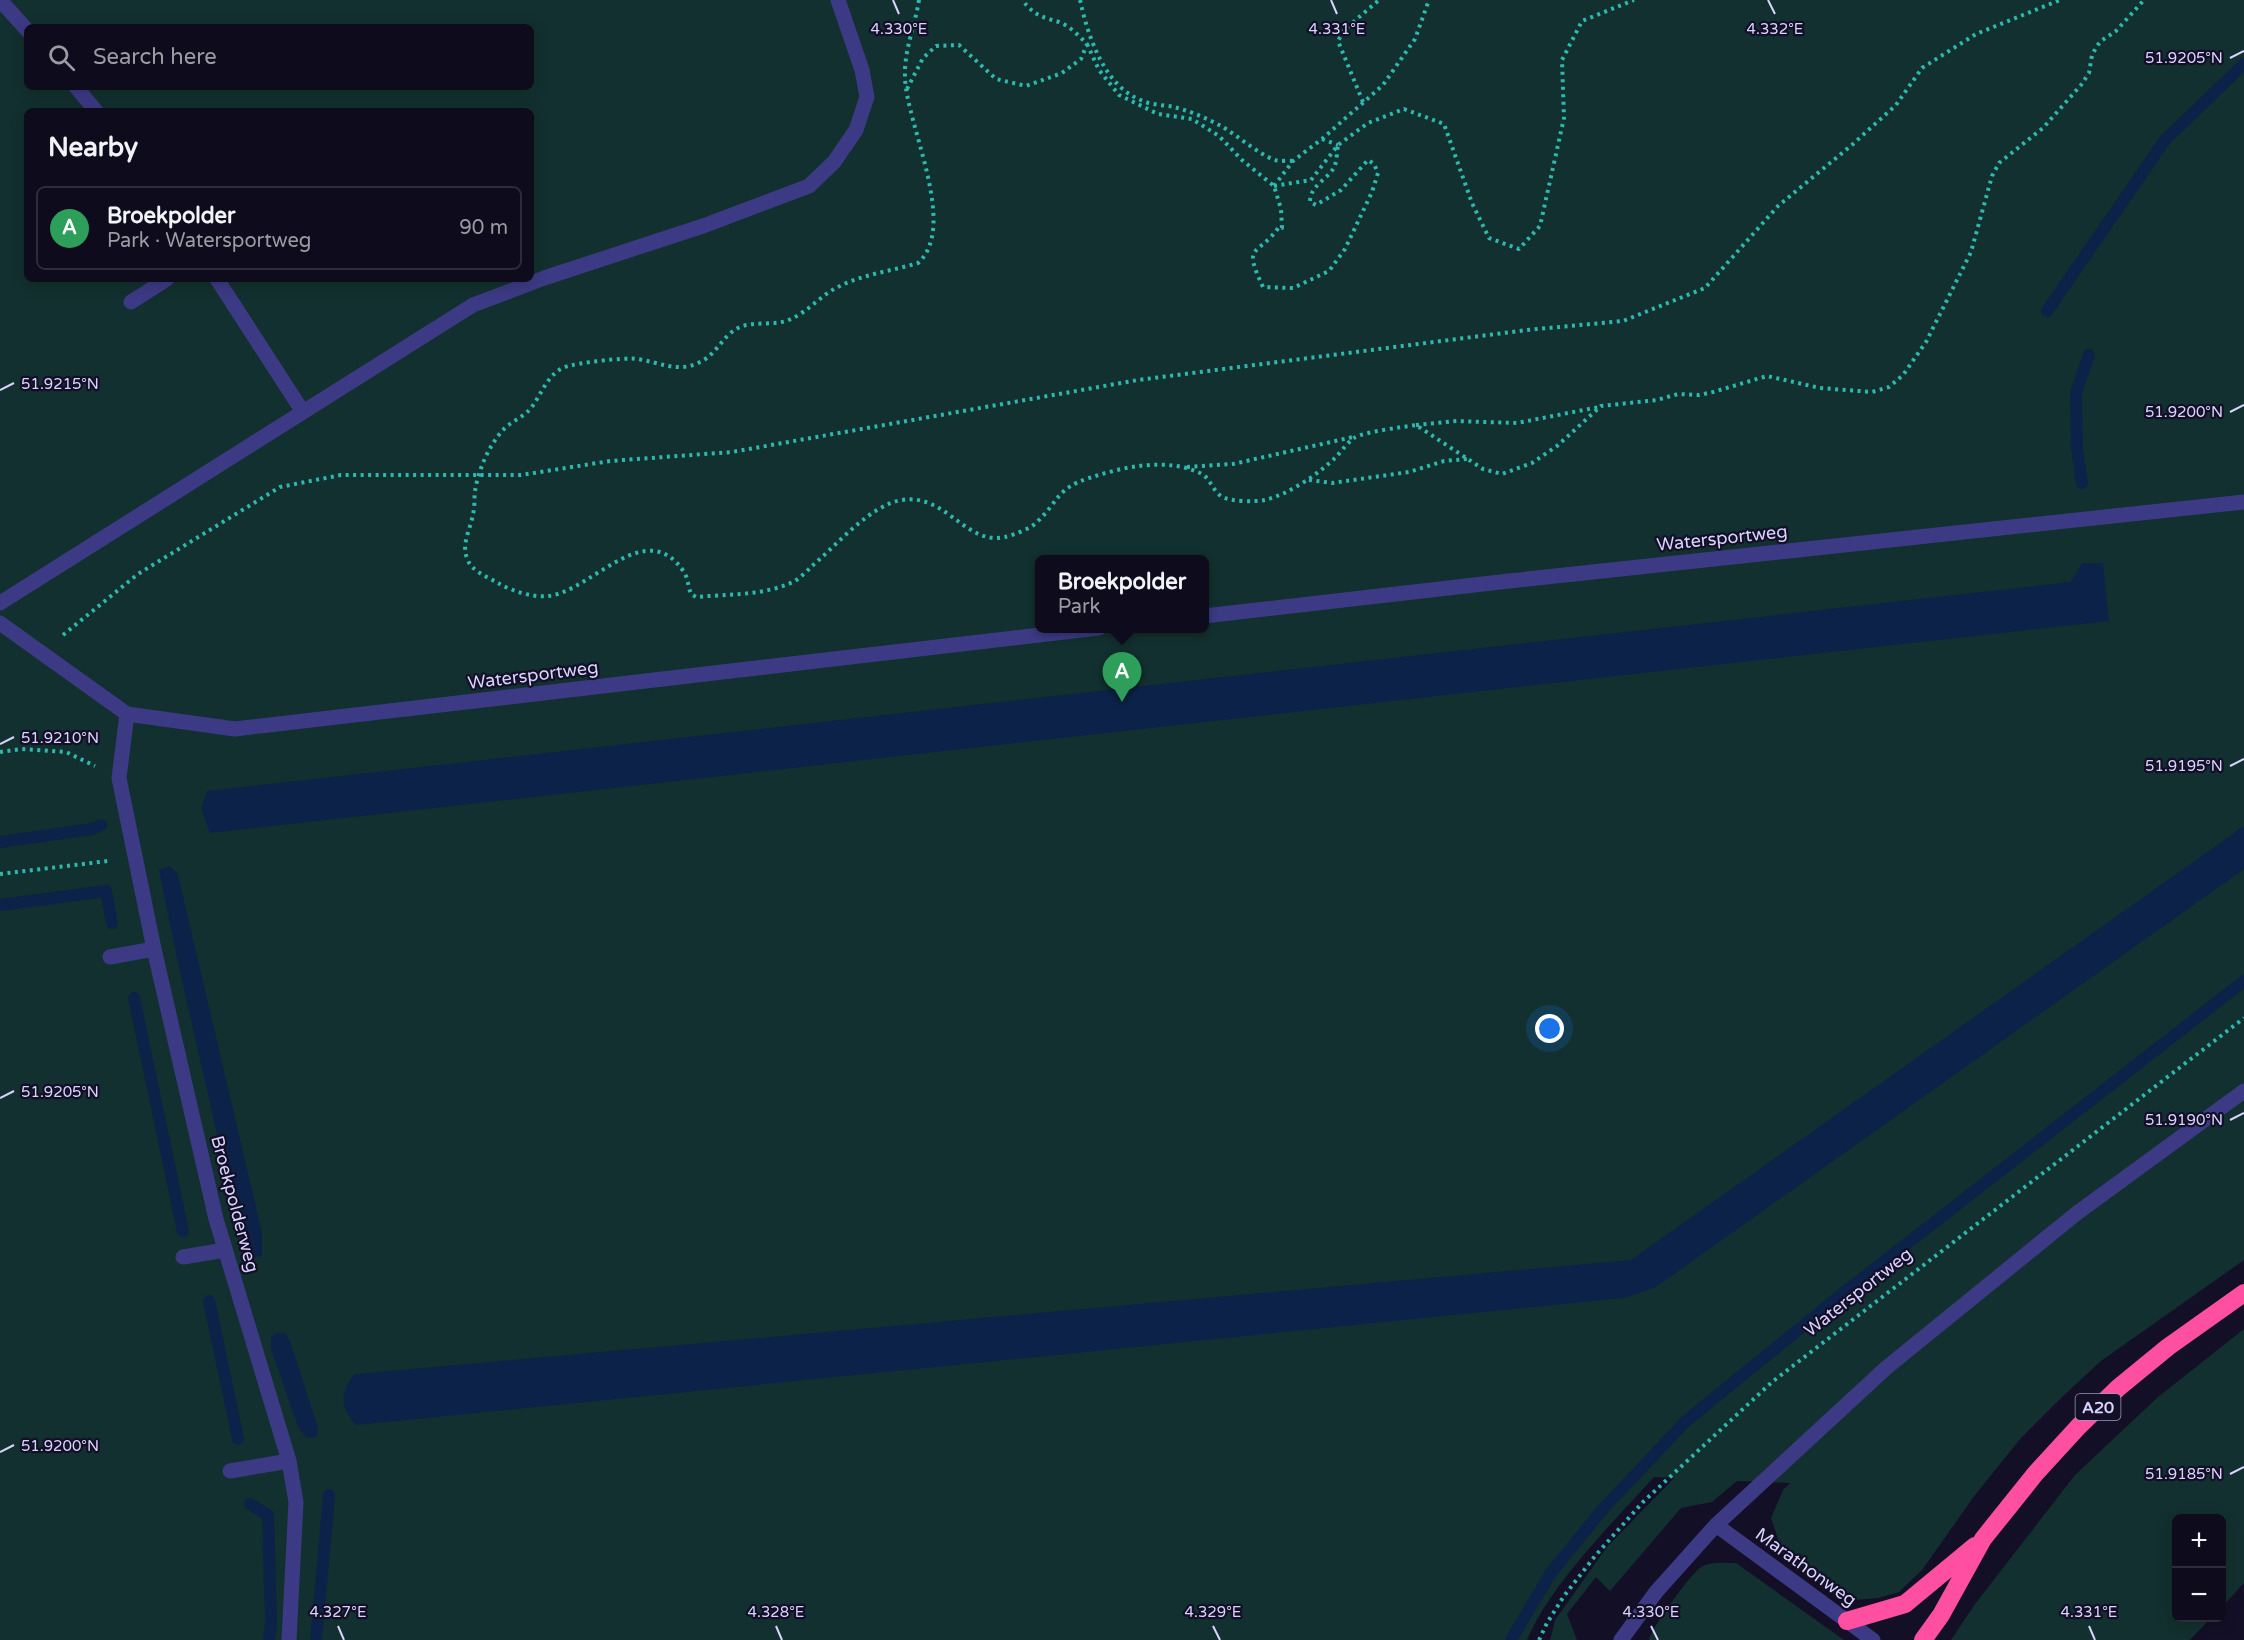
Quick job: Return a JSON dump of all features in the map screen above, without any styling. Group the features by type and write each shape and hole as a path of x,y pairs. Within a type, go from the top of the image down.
{"highway":[{"name":"A20","path":"1847,1621 1905,1604 1983,1539 2057,1450 2118,1388 2168,1347 2244,1293"},
{"name":"A20","path":"1923,1640 1941,1615 1983,1539"}],"street":[{"path":"0,0 24,27"},
{"path":"534,282 703,226 809,186 834,162 856,130 867,97 862,70 838,0"},
{"path":"78,90 94,108"},
{"path":"131,302 161,282"},
{"path":"219,282 303,412"},
{"path":"0,603 472,305 533,282"},
{"name":"Watersportweg","path":"1209,615 1521,579 2244,502"},
{"name":"Watersportweg","path":"0,623 127,714 235,729 1056,633"},
{"name":"Broekpolderweg","path":"127,714 119,778 154,949 216,1219 289,1461 296,1502 289,1640"},
{"path":"110,957 154,949"},
{"path":"1621,1640 1656,1592 1716,1525 1886,1368 2076,1213 2244,1091"},
{"path":"183,1257 225,1250"},
{"path":"230,1470 289,1461"},
{"name":"Marathonweg","path":"1716,1525 1873,1640"}],"path":[{"path":"919,0 906,54 905,79 932,198 931,246 926,255 918,263 895,271 873,274 839,286 790,320 766,325 742,326 728,333 714,352 701,362 687,367 678,369 634,358 564,368 545,386 526,414 503,430 479,474 474,511 465,541 466,557 473,568 505,587 535,596 549,596 563,592 633,554 658,550 671,558 685,573 691,594 696,597 738,595 769,589 795,580 863,520 885,504 917,499 958,519 973,533 987,538 1006,537 1037,523 1056,498 1070,486 1088,478 1159,464 1183,467 1202,473 1220,496 1247,502 1266,500 1308,480 1355,437"},
{"path":"1022,0 1033,11 1047,20 1059,22 1087,44 1099,70 1119,95 1158,114 1192,119 1219,136 1242,160 1274,186 1281,209 1282,228 1279,227 1275,234 1258,246 1254,252 1252,264 1263,287 1293,288 1329,271 1345,249 1372,192 1377,173 1374,164 1368,160 1341,190 1322,202 1316,204 1310,202 1316,186 1335,167 1338,144"},
{"path":"1080,0 1103,63 1111,76 1127,92 1142,101 1177,108 1201,116 1222,126 1275,160 1293,160"},
{"path":"1363,102 1338,41 1344,30 1379,0"},
{"path":"1274,186 1293,160 1322,139 1383,85 1415,39 1429,0"},
{"path":"1274,186 1311,180 1338,144 1368,123 1404,109 1444,124 1472,203 1489,238 1519,249 1540,226 1564,118 1562,60 1582,21 1634,0"},
{"path":"41,653 138,574 279,487 341,475 522,475 610,461 732,452 1138,380 1527,330 1623,321 1705,288 1778,206 1896,105 1922,68 1976,34 2060,0"},
{"path":"1183,467 1233,464 1416,425 1457,421 1517,423 1601,406 1656,400 1678,394 1699,395 1767,376 1820,388 1872,392 1889,387 1903,375 1926,342 1971,252 1992,176 1999,163 2043,128 2089,73 2092,55 2097,46 2116,31 2144,0"},
{"path":"907,90 923,58 936,46 959,45 996,79 1026,86 1062,73 1081,59 1087,44"},
{"path":"1322,139 1338,144"},
{"path":"1416,425 1483,469 1502,474 1532,463 1557,446 1601,406"},
{"path":"1308,480 1332,483 1409,472 1444,461 1467,459"},
{"path":"0,752 22,749 66,752 119,778"},
{"path":"0,874 88,862 136,859"},
{"name":"Watersportweg","path":"1539,1640 1546,1623 1564,1596 1595,1556 1643,1502 1772,1382 2244,1018"}],"green space":[{"path":"0,0 2244,0 2244,1260 2101,1361 2060,1399 2021,1438 1975,1495 1922,1570 1899,1592 1878,1598 1855,1600 1833,1594 1784,1557 1771,1518 1783,1490 1790,1483 1737,1481 1712,1502 1681,1508 1610,1591 1596,1577 1567,1614 1577,1640 1550,1640 1555,1620 1607,1547 1674,1478 1654,1477 1567,1575 1538,1618 1527,1640 0,1640"},
{"path":"2244,1329 2244,1583 2226,1603 2226,1514 2172,1514 2172,1622 2207,1622 2190,1640 1951,1640 1975,1604 2075,1475 2158,1397"},
{"path":"1712,1563 1736,1563 1844,1640 1649,1640 1672,1602 1700,1568"}],"water":[{"path":"2082,563 2103,563 2109,621 210,833 201,809 207,791 2071,582"},
{"path":"2244,826 2244,869 1656,1287 1624,1298 356,1425 344,1406 346,1387 355,1374 1631,1260"},
{"path":"170,866 178,875 262,1233 262,1256 254,1257 246,1238 223,1162 159,870"},
{"path":"277,1333 285,1333 290,1341 318,1428 316,1437 307,1438 298,1427 271,1349 271,1337"}],"waterway":[{"path":"2047,311 2165,140 2244,64"},
{"path":"2082,483 2077,449 2076,392 2089,355"},
{"path":"0,842 92,829 101,825"},
{"path":"0,905 106,891 112,923"},
{"path":"1511,1640 1550,1574 1602,1510 1686,1421 1841,1295 2244,981"},
{"path":"134,998 183,1231"},
{"path":"209,1301 238,1439"},
{"path":"316,1640 329,1495"},
{"path":"250,1504 268,1515 271,1623 269,1640"}],"place":[{"name":"Broekpolder","path":"1122,702"}]}
